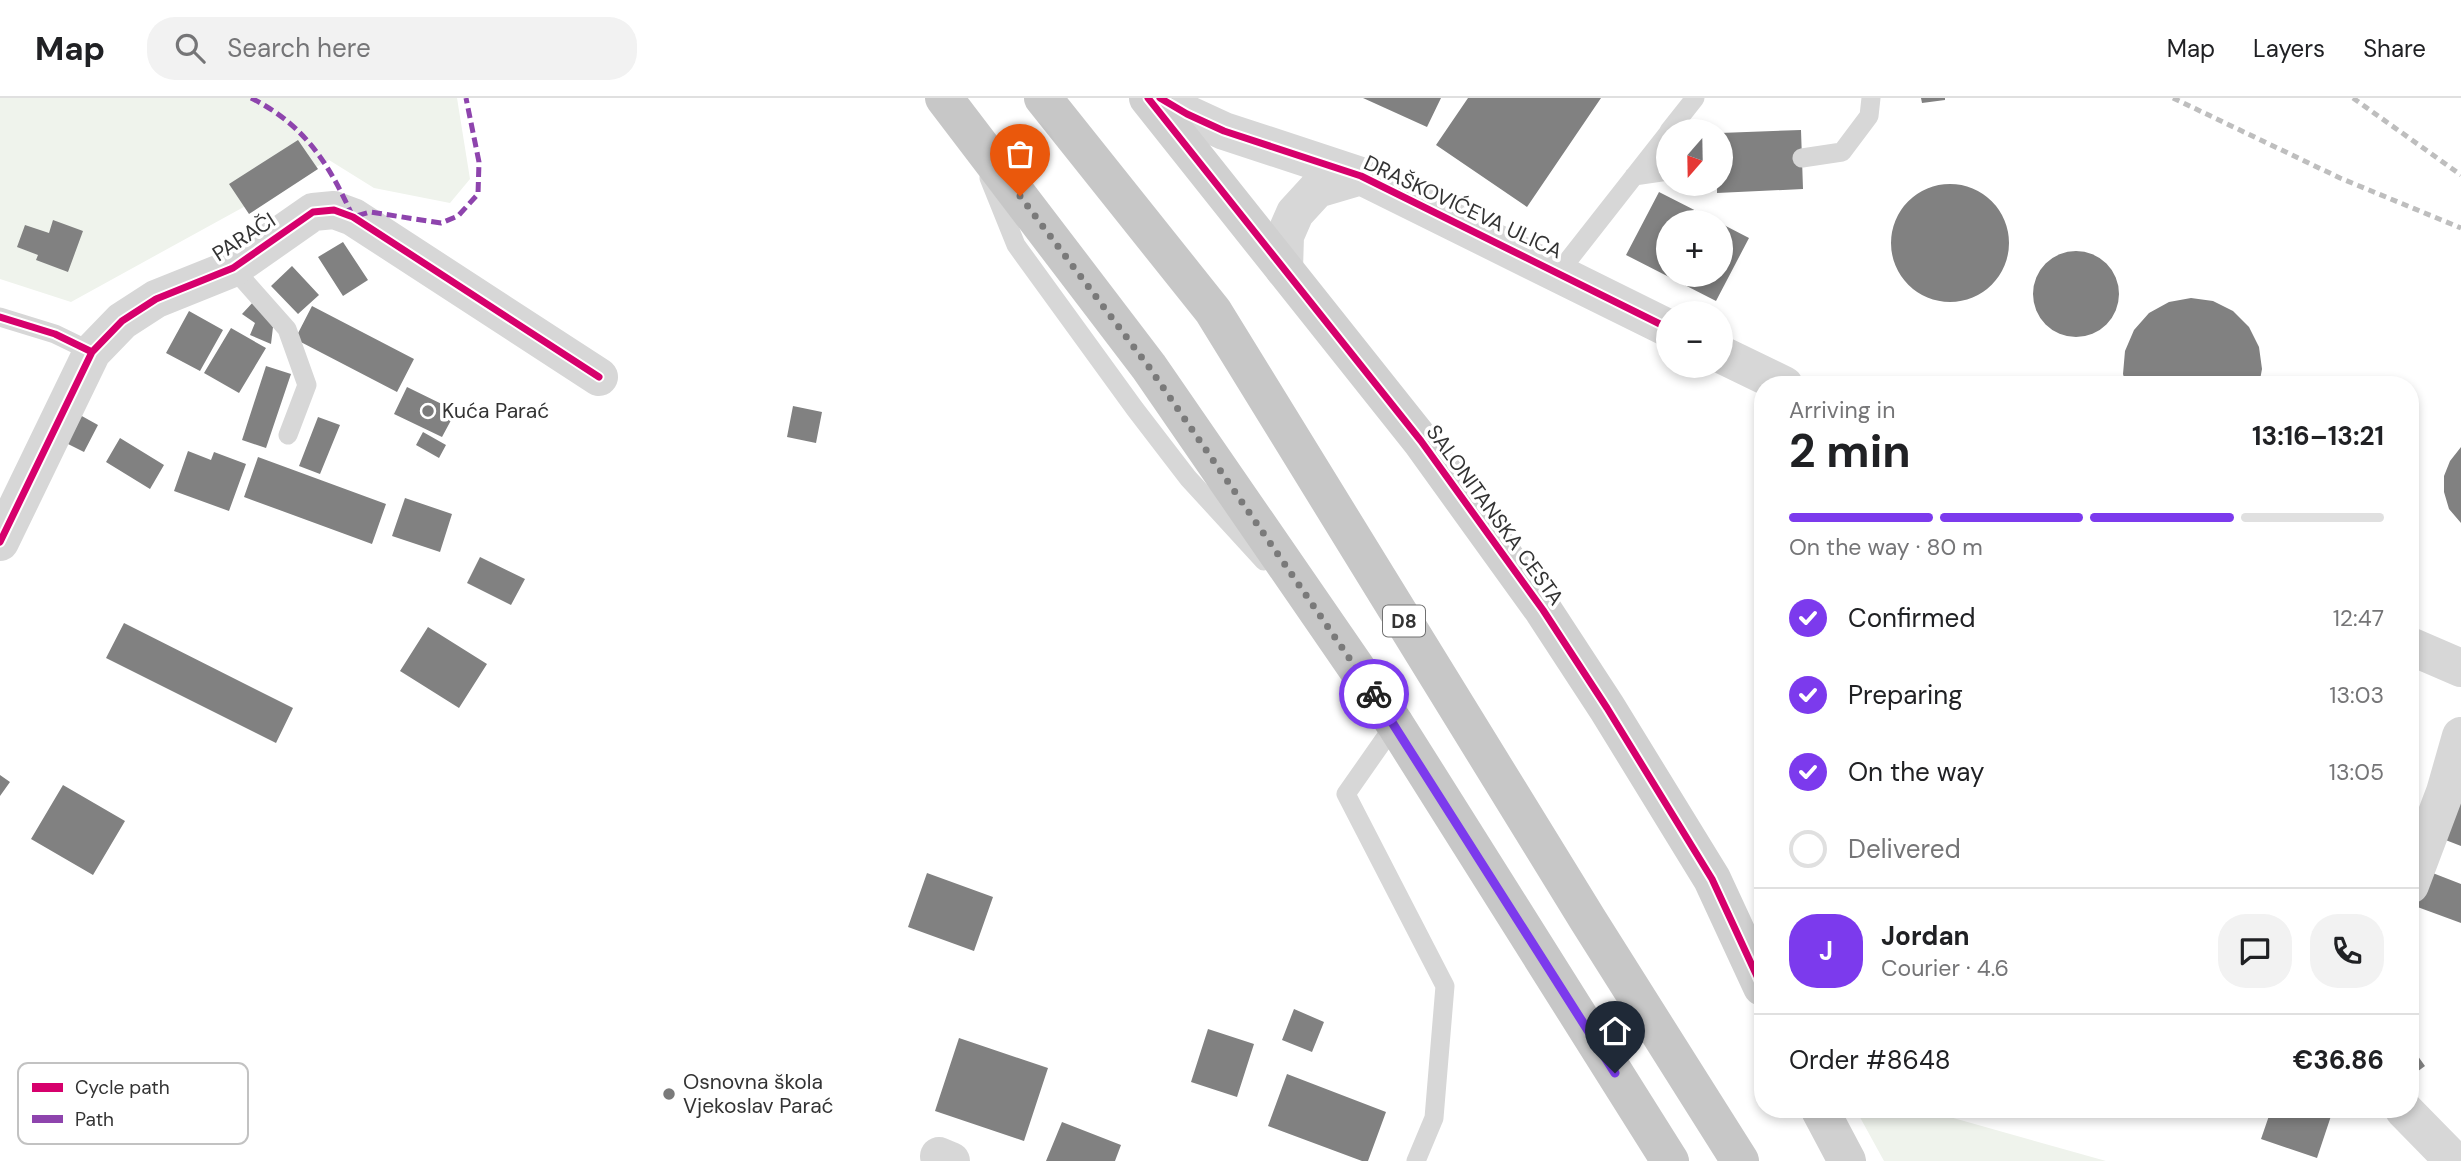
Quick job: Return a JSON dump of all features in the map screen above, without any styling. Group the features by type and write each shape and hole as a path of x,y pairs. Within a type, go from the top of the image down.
{"highway":[{"path":"944,98 1149,367 1395,724 1670,1161"},
{"name":"D8","path":"1043,98 1213,311 1588,920 1740,1161"}],"main road":[{"name":"SALONITANSKA CESTA","path":"1148,98 1420,441 1543,610 1712,879 1754,970"},
{"path":"1824,1118 1847,1161"}],"street":[{"name":"DRAŠKOVIĆEVA ULICA","path":"1160,98 1224,131 1361,176 1656,322"},
{"name":"DRAŠKOVIĆEVA ULICA","path":"1284,269 1285,236 1295,213 1317,189 1361,176"},
{"name":"PARAČI","path":"0,542 92,352 122,321 156,299 233,268 313,212 334,210 353,217 598,377"},
{"path":"1733,360 1765,376"},
{"path":"2419,650 2461,668"},
{"path":"2419,861 2445,792 2461,736"},
{"path":"2412,1118 2454,1161"}],"lane":[{"path":"1678,119 1695,98"},
{"path":"1802,158 1842,152 1869,116 1871,98"},
{"path":"1559,272 1656,148"},
{"path":"1634,176 1656,173"},
{"path":"233,268 287,329 307,385 288,435"},
{"path":"0,317 55,334 92,352"},
{"path":"1395,724 1346,794 1445,986 1434,1118 1416,1161"}],"shaded area":[{"path":"0,98 457,98 470,179 450,203 374,188 329,160 71,302 0,279"},
{"path":"1860,1118 1953,1118 2106,1161 1884,1161"}],"building":[{"path":"1363,98 1441,98 1427,127"},
{"path":"1468,98 1601,98 1527,207 1436,145"},
{"path":"1921,98 1945,98 1945,100 1922,103"},
{"path":"1801,130 1803,189 1733,192 1733,133"},
{"path":"298,140 318,169 249,214 229,184"},
{"path":"1950,184 1983,194 1999,210 2009,243 1999,276 1983,292 1950,302 1917,292 1901,276 1891,243 1901,210 1917,194"},
{"path":"1657,196 1667,196 1694,210 1656,210 1656,270 1626,255"},
{"path":"53,220 83,231 68,272 36,260 38,255 17,247 25,225 49,233"},
{"path":"1733,230 1749,238 1733,269"},
{"path":"343,242 368,280 343,296 318,257"},
{"path":"2068,251 2084,251 2107,263 2116,277 2119,294 2116,311 2107,325 2084,337 2068,337 2052,330 2040,318 2033,302 2033,286 2040,270 2052,258"},
{"path":"292,266 319,295 298,314 271,286"},
{"path":"1689,287 1723,287 1716,301"},
{"path":"2191,298 2213,301 2233,311 2249,327 2259,347 2261,376 2124,376 2125,351 2134,330 2149,313 2169,302"},
{"path":"255,300 273,327 271,344 250,335 255,323 242,314"},
{"path":"312,306 414,359 397,392 295,339"},
{"path":"189,311 223,330 200,371 166,353"},
{"path":"231,328 266,348 239,393 204,373"},
{"path":"266,366 291,374 266,448 242,440"},
{"path":"407,387 456,411 442,437 394,414"},
{"path":"793,406 822,412 816,443 787,437"},
{"path":"80,415 98,425 84,452 66,443"},
{"path":"318,417 340,425 320,474 299,466"},
{"path":"423,432 446,445 439,458 416,445"},
{"path":"120,438 164,465 150,489 106,462"},
{"path":"2461,447 2461,523 2449,509 2444,492 2444,476 2450,461"},
{"path":"188,451 211,460 214,452 246,464 229,511 174,491"},
{"path":"258,457 386,504 372,544 244,497"},
{"path":"405,498 452,514 440,552 392,536"},
{"path":"480,557 525,579 511,605 467,583"},
{"path":"124,623 293,708 276,743 106,658"},
{"path":"428,627 487,664 459,708 400,671"},
{"path":"0,775 10,782 0,796"},
{"path":"63,785 125,821 93,875 31,839"},
{"path":"2461,794 2461,846 2443,839"},
{"path":"2425,870 2461,884 2461,923 2419,908 2419,886"},
{"path":"927,873 993,897 974,951 908,927"},
{"path":"1294,1009 1324,1022 1312,1052 1282,1040"},
{"path":"1208,1029 1254,1044 1237,1097 1191,1082"},
{"path":"959,1038 1048,1068 1024,1141 935,1111"},
{"path":"2419,1058 2425,1066 2419,1070"},
{"path":"1287,1074 1386,1112 1368,1161 1268,1126"},
{"path":"2268,1118 2330,1118 2317,1158 2261,1139"},
{"path":"1062,1122 1121,1145 1115,1161 1046,1161"}],"railway":[{"path":"2173,98 2340,178 2461,228"},
{"path":"2353,98 2461,175"}],"marked path":[{"path":"251,98 270,109 301,134 335,180 353,217 370,212 441,223 458,216 478,194 479,162 466,98"}],"cycle path":[{"path":"1148,98 1421,441 1543,610 1712,879 1754,970"},
{"path":"1160,98 1224,131 1361,176 1656,322"},
{"path":"0,542 92,352 122,321 156,299 233,268 313,212 334,210 353,217 599,377"},
{"path":"0,317 55,334 92,352"}],"way so far":[{"path":"1020,196 1149,367 1374,694"}],"place":[{"name":"Kuća Parać","path":"428,411"},
{"name":"Osnovna škola Vjekoslav Parać","path":"669,1094"}],"route":[{"path":"1374,694 1615,1073"}]}
